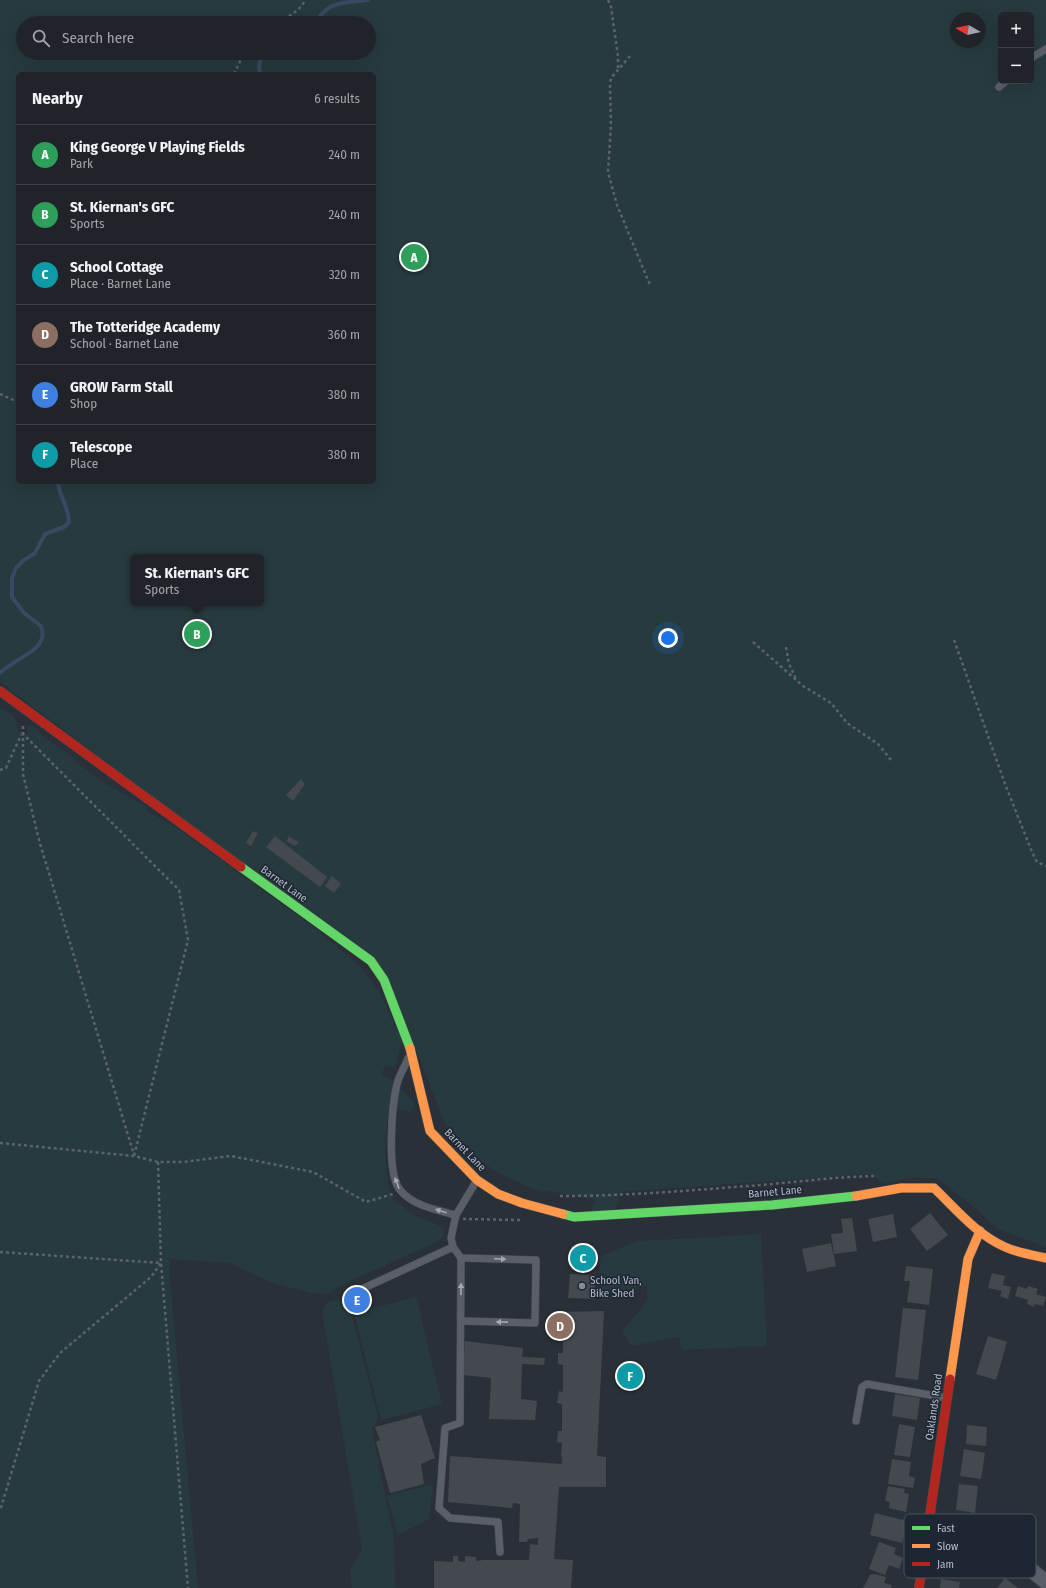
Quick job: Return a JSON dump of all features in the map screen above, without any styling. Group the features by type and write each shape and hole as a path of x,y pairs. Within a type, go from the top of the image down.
{"street":[{"name":"Barnet Lane","path":"0,691 371,961 384,980 411,1051 430,1131 477,1180 498,1194 522,1203 574,1217 772,1205 859,1196 901,1188 934,1188 980,1232 999,1244 1015,1251 1046,1258"},
{"name":"Oaklands Road","path":"930,1514 968,1259 980,1232"},
{"path":"1036,1574 1046,1582"},
{"name":"Oaklands Road","path":"919,1588 920,1578"}],"lane":[{"path":"1034,56 1046,49"},
{"path":"999,87 1002,84"},
{"path":"411,1051 398,1082 394,1101 391,1145 395,1178 399,1189 408,1198 455,1217"},
{"path":"477,1180 455,1217 451,1238 454,1247 461,1258 460,1423 445,1428 439,1508 450,1518 498,1522 500,1552"},
{"path":"351,1294 454,1247"},
{"path":"461,1258 536,1260 535,1322 461,1321"},
{"path":"856,1421 862,1387 867,1384 947,1398"}],"path":[{"path":"289,16 298,10 306,0"},
{"path":"608,0 611,7 618,56 618,68"},
{"path":"630,56 618,68 611,78 611,124 608,172 617,205 650,285"},
{"path":"235,72 241,60"},
{"path":"0,394 16,401"},
{"path":"954,640 1005,784 1032,852 1038,862 1046,866"},
{"path":"753,642 803,686 831,703 847,723 878,744 890,760"},
{"path":"786,647 789,664 797,681"},
{"path":"0,770 6,768 22,732"},
{"path":"22,732 23,774 39,840 134,1156"},
{"path":"22,732 179,890 188,940 134,1156"},
{"path":"0,1143 134,1156 158,1162 183,1162 231,1156 313,1172 366,1202 395,1194 397,1197"},
{"path":"158,1162 161,1263 188,1588"},
{"path":"455,1217 528,1220"},
{"path":"0,1252 161,1263"},
{"path":"0,1511 39,1381 60,1353 151,1277 161,1263"}],"green space":[{"path":"0,0 1046,0 1046,1247 997,1229 976,1209 938,1179 915,1177 884,1184 870,1174 621,1192 612,1220 587,1220 596,1200 547,1191 541,1192 516,1182 500,1174 478,1159 447,1128 385,972 0,682"},
{"path":"0,707 14,716 19,732 28,734 27,727 33,725 44,737 74,758 74,760 91,773 108,785 145,805 147,811 172,825 311,925 359,965 378,990 402,1040 395,1068 385,1065 382,1074 394,1081 415,1104 411,1112 389,1108 385,1151 388,1185 394,1200 417,1217 444,1228 444,1236 437,1242 344,1284 327,1294 311,1293 270,1282 230,1263 170,1259 170,1280 198,1588 0,1588"},
{"path":"761,1234 767,1346 682,1350 679,1337 631,1346 622,1331 648,1300 646,1286 602,1301 599,1257 637,1241"},
{"path":"416,1297 442,1404 381,1420 354,1313"},
{"path":"338,1299 349,1305 378,1417 372,1430 394,1538 395,1588 352,1588 350,1570 362,1549 322,1311 328,1302"},
{"path":"433,1484 429,1519 398,1535 387,1496"}],"building":[{"path":"301,779 305,784 293,801 286,795"},
{"path":"253,831 258,833 251,846 246,843"},
{"path":"275,836 327,877 320,887 266,847"},
{"path":"289,837 299,842 295,846 286,841"},
{"path":"332,876 341,884 334,893 325,886"},
{"path":"930,1213 948,1235 927,1251 910,1229"},
{"path":"893,1214 897,1237 873,1242 868,1219"},
{"path":"852,1218 857,1251 834,1254 831,1234 843,1233 841,1219"},
{"path":"831,1243 836,1266 807,1272 802,1249"},
{"path":"571,1246 594,1246 594,1269 571,1269"},
{"path":"906,1266 933,1269 929,1305 907,1302 910,1281 904,1281"},
{"path":"992,1273 1005,1276 1003,1285 1011,1287 1008,1299 1000,1296 1002,1291 988,1288"},
{"name":"School Van, Bike Shed","path":"570,1274 595,1275 594,1299 568,1298"},
{"path":"1018,1286 1027,1289 1028,1286 1038,1289 1036,1294 1046,1297 1043,1306 1035,1304 1034,1307 1027,1304 1028,1300 1015,1296"},
{"path":"903,1308 926,1310 918,1380 895,1377"},
{"path":"604,1311 597,1456 606,1457 606,1487 559,1487 554,1559 573,1560 571,1588 434,1588 434,1561 453,1562 453,1556 458,1556 458,1561 465,1562 465,1556 476,1557 476,1561 529,1560 530,1544 538,1545 538,1538 528,1539 527,1542 519,1542 520,1504 513,1503 512,1508 448,1502 450,1456 562,1464 562,1458 564,1458 561,1457 562,1443 557,1442 558,1431 562,1431 562,1404 557,1403 559,1391 563,1392 563,1365 558,1364 558,1353 563,1353 563,1338 559,1338 559,1312"},
{"path":"988,1336 1007,1342 996,1380 976,1374"},
{"path":"465,1341 523,1348 522,1357 545,1358 544,1365 522,1364 521,1399 537,1401 535,1420 489,1419 491,1378 463,1375"},
{"path":"627,1369 633,1369 637,1373 637,1379 633,1383 627,1383 623,1379 623,1373"},
{"path":"895,1394 920,1398 917,1420 892,1416"},
{"path":"421,1415 435,1458 421,1464 424,1484 390,1493 376,1442 380,1440 375,1427"},
{"path":"899,1424 915,1427 910,1457 894,1455"},
{"path":"967,1425 987,1427 986,1446 966,1444"},
{"path":"964,1449 985,1453 981,1479 960,1476"},
{"path":"892,1459 911,1462 909,1476 915,1478 913,1488 888,1484"},
{"path":"959,1484 978,1486 975,1513 956,1510"},
{"path":"888,1486 905,1489 904,1493 909,1494 906,1512 889,1508 890,1502 885,1501"},
{"path":"875,1513 904,1520 904,1534 902,1543 870,1535"},
{"path":"879,1542 896,1548 894,1554 903,1558 899,1569 889,1565 885,1575 869,1569"},
{"path":"875,1574 886,1577 884,1583 892,1585 891,1588 863,1588 870,1575"},
{"path":"1005,1578 1018,1588 997,1588"},
{"path":"941,1579 960,1582 959,1588 940,1588"}],"waterway":[{"path":"320,16 331,6 368,0"},
{"path":"260,72 259,68 261,60"},
{"path":"0,673 30,653 42,638 41,626 24,613 12,597 12,578 16,568 24,560 35,553 45,534 64,527 69,522 69,517 58,484"}],"traffic: fast":[{"path":"241,867 371,961 384,980 410,1048"},
{"path":"563,1214 574,1217 772,1205 856,1196"}],"traffic: slow":[{"path":"410,1048 430,1131 477,1180 498,1194 522,1203 563,1214"},
{"path":"856,1196 901,1188 934,1188 976,1228 995,1242 1015,1251 1046,1258"},
{"path":"950,1379 968,1259 980,1231"}],"traffic: jam":[{"path":"0,691 241,867"},
{"path":"930,1514 950,1379"},
{"path":"919,1588 920,1578"}],"place":[{"name":"King George V Playing Fields","path":"414,257"},
{"name":"St. Kiernan's GFC","path":"197,634"},
{"name":"School Cottage","path":"583,1258"},
{"name":"School Van, Bike Shed","path":"582,1286"},
{"name":"GROW Farm Stall","path":"357,1300"},
{"name":"The Totteridge Academy","path":"560,1326"},
{"name":"Telescope","path":"630,1376"}]}
